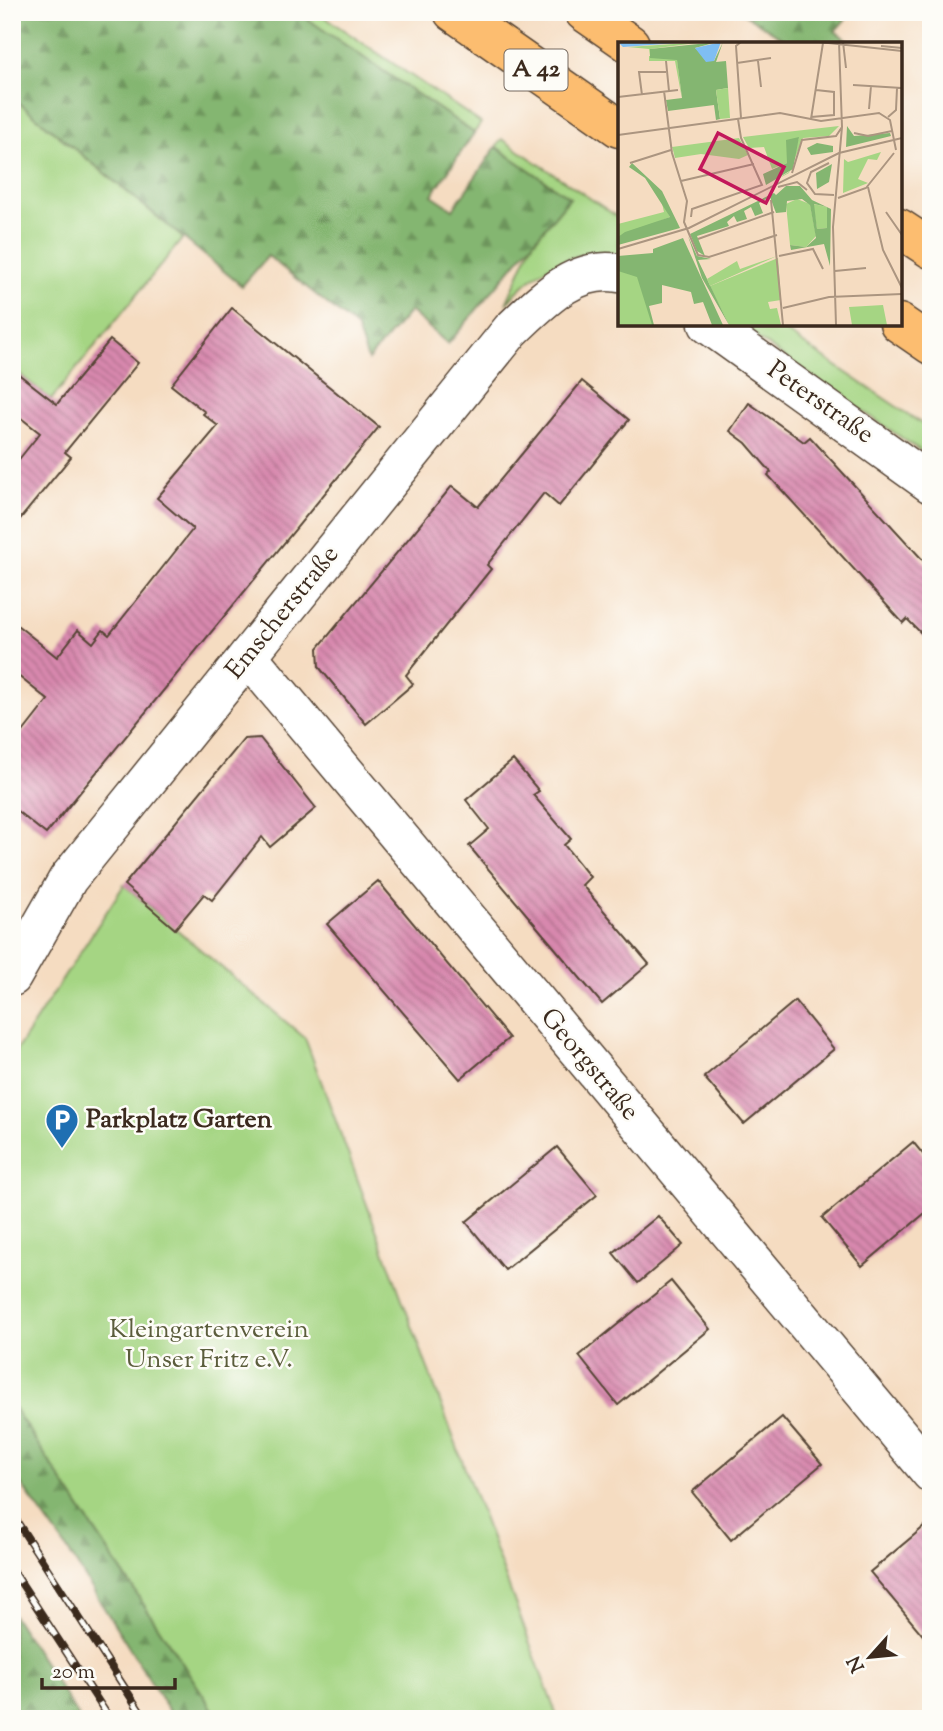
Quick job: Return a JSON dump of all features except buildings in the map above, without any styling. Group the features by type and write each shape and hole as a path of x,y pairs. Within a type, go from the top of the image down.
{"highway":[{"name":"A 42","path":"453,12 618,127"},
{"path":"584,12 627,42"},
{"path":"901,229 931,250"},
{"path":"901,324 931,345"}],"street":[{"name":"Emscherstraße","path":"12,977 68,879 511,330 556,288 602,275"},
{"name":"Peterstraße","path":"711,326 931,484"},
{"name":"Georgstraße","path":"248,656 931,1473"}],"green space":[{"path":"12,12 297,12 474,133 432,195 453,209 496,147 570,198 448,344 410,311 368,360 356,327 268,256 242,286 12,97"},
{"path":"297,12 317,12 481,123 474,133"},
{"path":"741,12 852,12 835,31 850,42 789,42"},
{"path":"12,97 183,238 51,400 12,368"},
{"path":"502,139 618,217 618,256 586,255 556,264 529,280 506,304 533,242 570,198 496,147"},
{"path":"739,326 777,326 931,430 931,458"},
{"name":"Kleingartenverein Unser Fritz e.V.","path":"124,885 305,1038 558,1719 219,1719 12,1405 12,1057"},
{"path":"12,1405 219,1719 174,1719 67,1549 12,1472"},
{"path":"13,1615 80,1719 12,1719"}],"railway":[{"path":"12,1514 145,1719"},
{"path":"12,1569 110,1719"}],"place":[{"name":"Parkplatz Garten","path":"62,1150"}]}
